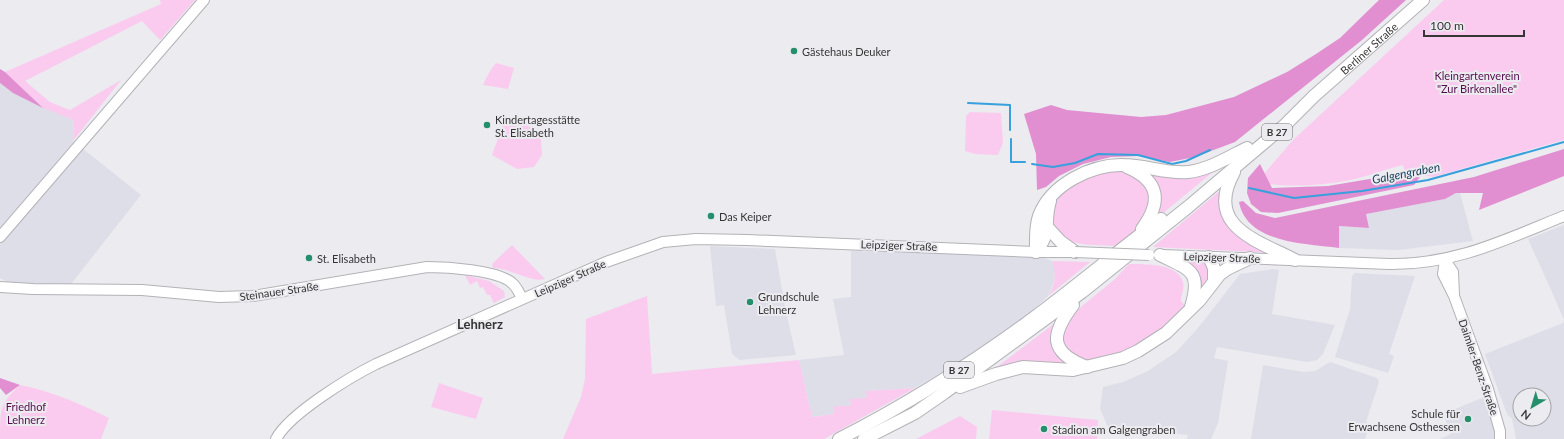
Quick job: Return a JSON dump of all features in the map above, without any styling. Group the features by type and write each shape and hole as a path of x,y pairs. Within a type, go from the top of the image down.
{"highway":[{"name":"Berliner Straße","path":"1314,96 1423,0"},
{"name":"B 27","path":"839,439 913,399 973,361 1025,324 1172,211 1280,120 1314,96"},
{"name":"B 27","path":"864,439 914,413 944,393 1082,292 1237,166 1285,125 1314,96"},
{"path":"1036,252 1038,218 1042,208 1051,196 1060,188 1079,177 1096,170 1122,164 1138,165 1174,172 1201,170 1247,148"},
{"path":"1122,164 1146,177 1152,186 1155,196 1155,207 1150,218 1137,237"},
{"path":"1237,166 1227,184 1224,194 1224,205 1228,218 1246,234 1295,260"},
{"path":"1036,252 1044,241 1048,228 1047,211 1051,196"},
{"path":"1048,228 1071,252"},
{"path":"1154,255 1187,269 1192,274 1196,286 1192,305"},
{"path":"1209,257 1214,268 1214,280"},
{"path":"944,393 996,374 1023,367 1073,370 1111,362 1138,351 1166,333 1214,280 1227,268 1250,258"},
{"path":"1082,292 1060,323 1057,337 1062,353 1074,362 1087,367"}],"main road":[{"path":"0,237 204,0"},
{"name":"Leipziger Straße","path":"276,439 294,418 355,375 397,353 623,255 653,244 669,241 696,239 752,240 1036,252 1402,264 1445,260 1481,250 1564,216"},
{"name":"Daimler-Benz-Straße","path":"1445,260 1454,276 1454,296 1494,408 1500,431 1500,439"},
{"name":"Steinauer Straße","path":"0,287 33,290 142,290 219,297 253,296 427,267 455,268 506,279 514,284 522,298"}],"shaded area":[{"path":"1379,0 1406,0 1362,40 1235,142 1195,157 1170,162 1139,156 1111,157 1083,164 1059,176 1046,187 1037,190 1036,154 1024,114 1051,105 1067,110 1141,117 1166,115 1234,97 1287,72 1340,38"},
{"path":"0,69 43,108 13,93 0,83"},
{"path":"0,83 13,93 74,120 73,141 141,195 71,284 9,283 0,278"},
{"path":"1564,149 1564,176 1479,210 1483,193 1456,193 1445,199 1366,214 1369,228 1339,226 1339,248 1295,242 1265,234 1253,226 1244,216 1239,202 1243,201 1256,213 1275,218 1474,177"},
{"path":"1260,164 1272,188 1328,186 1405,173 1420,177 1414,185 1278,213 1261,212 1251,204 1247,193 1248,178"},
{"path":"1456,193 1460,193 1473,241 1399,250 1339,248 1339,226 1369,228 1365,214 1445,199"},
{"path":"1564,225 1564,320 1551,290 1528,239"},
{"name":"Grundschule Lehnerz","path":"710,246 775,249 786,312 796,355 740,360 732,354 724,305 716,306"},
{"path":"851,251 1014,255 1045,258 1052,261 1055,268 1054,281 1048,296 1025,317 975,352 915,388 867,391 867,398 851,406 834,406 834,414 812,417 799,360 844,355 833,299 851,297"},
{"path":"1274,269 1279,270 1272,314 1335,325 1323,354 1317,360 1307,362 1217,347 1214,358 1228,361 1218,423 1211,439 1187,439 1188,435 1108,427 1100,409 1103,387 1123,382 1148,371 1176,352 1198,328 1240,274"},
{"path":"1355,273 1415,276 1389,354 1394,356 1388,373 1335,357 1350,309 1352,276"},
{"path":"1564,320 1564,439 1516,439 1514,427 1552,427 1552,387 1512,387 1512,419 1507,414 1485,354 1563,323"},
{"path":"1330,362 1377,378 1379,382 1366,422 1373,425 1369,427 1365,439 1251,439 1263,365 1304,372 1315,371"},
{"path":"0,378 20,385 6,395 0,388"},
{"name":"Schule für Erwachsene Osthessen","path":"1484,397 1494,429 1494,439 1440,439 1451,434 1443,414"}],"green space":[{"path":"160,0 195,0 160,40 142,21 25,81 50,102 70,110 121,80 73,141 74,120 43,108 5,72 161,4"},
{"name":"Kleingartenverein \"Zur Birkenallee\"","path":"1444,0 1564,0 1564,140 1433,177 1405,172 1403,165 1355,179 1331,183 1293,186 1257,182 1293,140"},
{"path":"496,63 514,68 508,89 483,85"},
{"path":"970,112 1001,113 1003,143 998,155 975,154 965,151 966,116"},
{"path":"505,120 522,123 533,129 541,140 542,155 534,167 517,169 492,155"},
{"path":"1139,168 1214,171 1156,219 1156,214"},
{"path":"1107,171 1128,172 1143,180 1152,199 1135,233 1118,246 1081,244 1061,237 1057,233 1050,214 1052,205 1066,189 1088,178"},
{"path":"1222,189 1220,204 1275,253 1153,247"},
{"path":"512,245 545,279 533,279 507,270 493,268 492,264"},
{"path":"1052,261 1090,262 1048,296 1054,279 1054,266"},
{"path":"1206,261 1209,280 1200,295 1186,262"},
{"path":"1129,264 1160,266 1175,271 1183,282 1184,287 1181,301 1185,305 1165,326 1134,346 1118,354 1101,359 1086,361 1074,357 1062,344 1063,326 1071,315 1114,280"},
{"path":"465,275 489,281 504,291 505,297 494,303 490,295 487,295 483,287 480,288 477,281 470,285"},
{"path":"647,296 652,374 799,360 812,417 834,414 834,406 851,406 850,399 867,398 866,391 915,388 824,439 563,439 581,397 585,379 586,319"},
{"path":"1055,323 1054,328 1073,366 993,370"},
{"path":"439,383 483,398 476,419 431,407"},
{"name":"Friedhof Lehnerz","path":"20,385 55,394 109,418 101,439 0,439 0,420 2,408 8,397"},
{"name":"Stadion am Galgengraben","path":"992,410 1098,420 1097,439 989,439"},
{"path":"960,416 977,427 976,439 916,439"}],"waterway":[{"name":"Galgengraben","path":"968,103 1010,105 1010,130"},
{"name":"Galgengraben","path":"1011,139 1011,162 1025,162"},
{"name":"Galgengraben","path":"1249,188 1294,198 1362,191 1428,180 1564,142"},
{"name":"Galgengraben","path":"1032,164 1053,167 1075,163 1098,154 1138,155 1172,164 1186,161 1210,150"}],"place":[{"name":"Gästehaus Deuker","path":"794,51"},
{"name":"Kindertagesstätte St. Elisabeth","path":"487,125"},
{"name":"Das Keiper","path":"711,216"},
{"name":"St. Elisabeth","path":"309,258"},
{"name":"Grundschule Lehnerz","path":"750,302"},
{"name":"Schule für Erwachsene Osthessen","path":"1468,419"},
{"name":"Stadion am Galgengraben","path":"1044,429"}],"district":[{"name":"Lehnerz","path":"480,324"}]}
